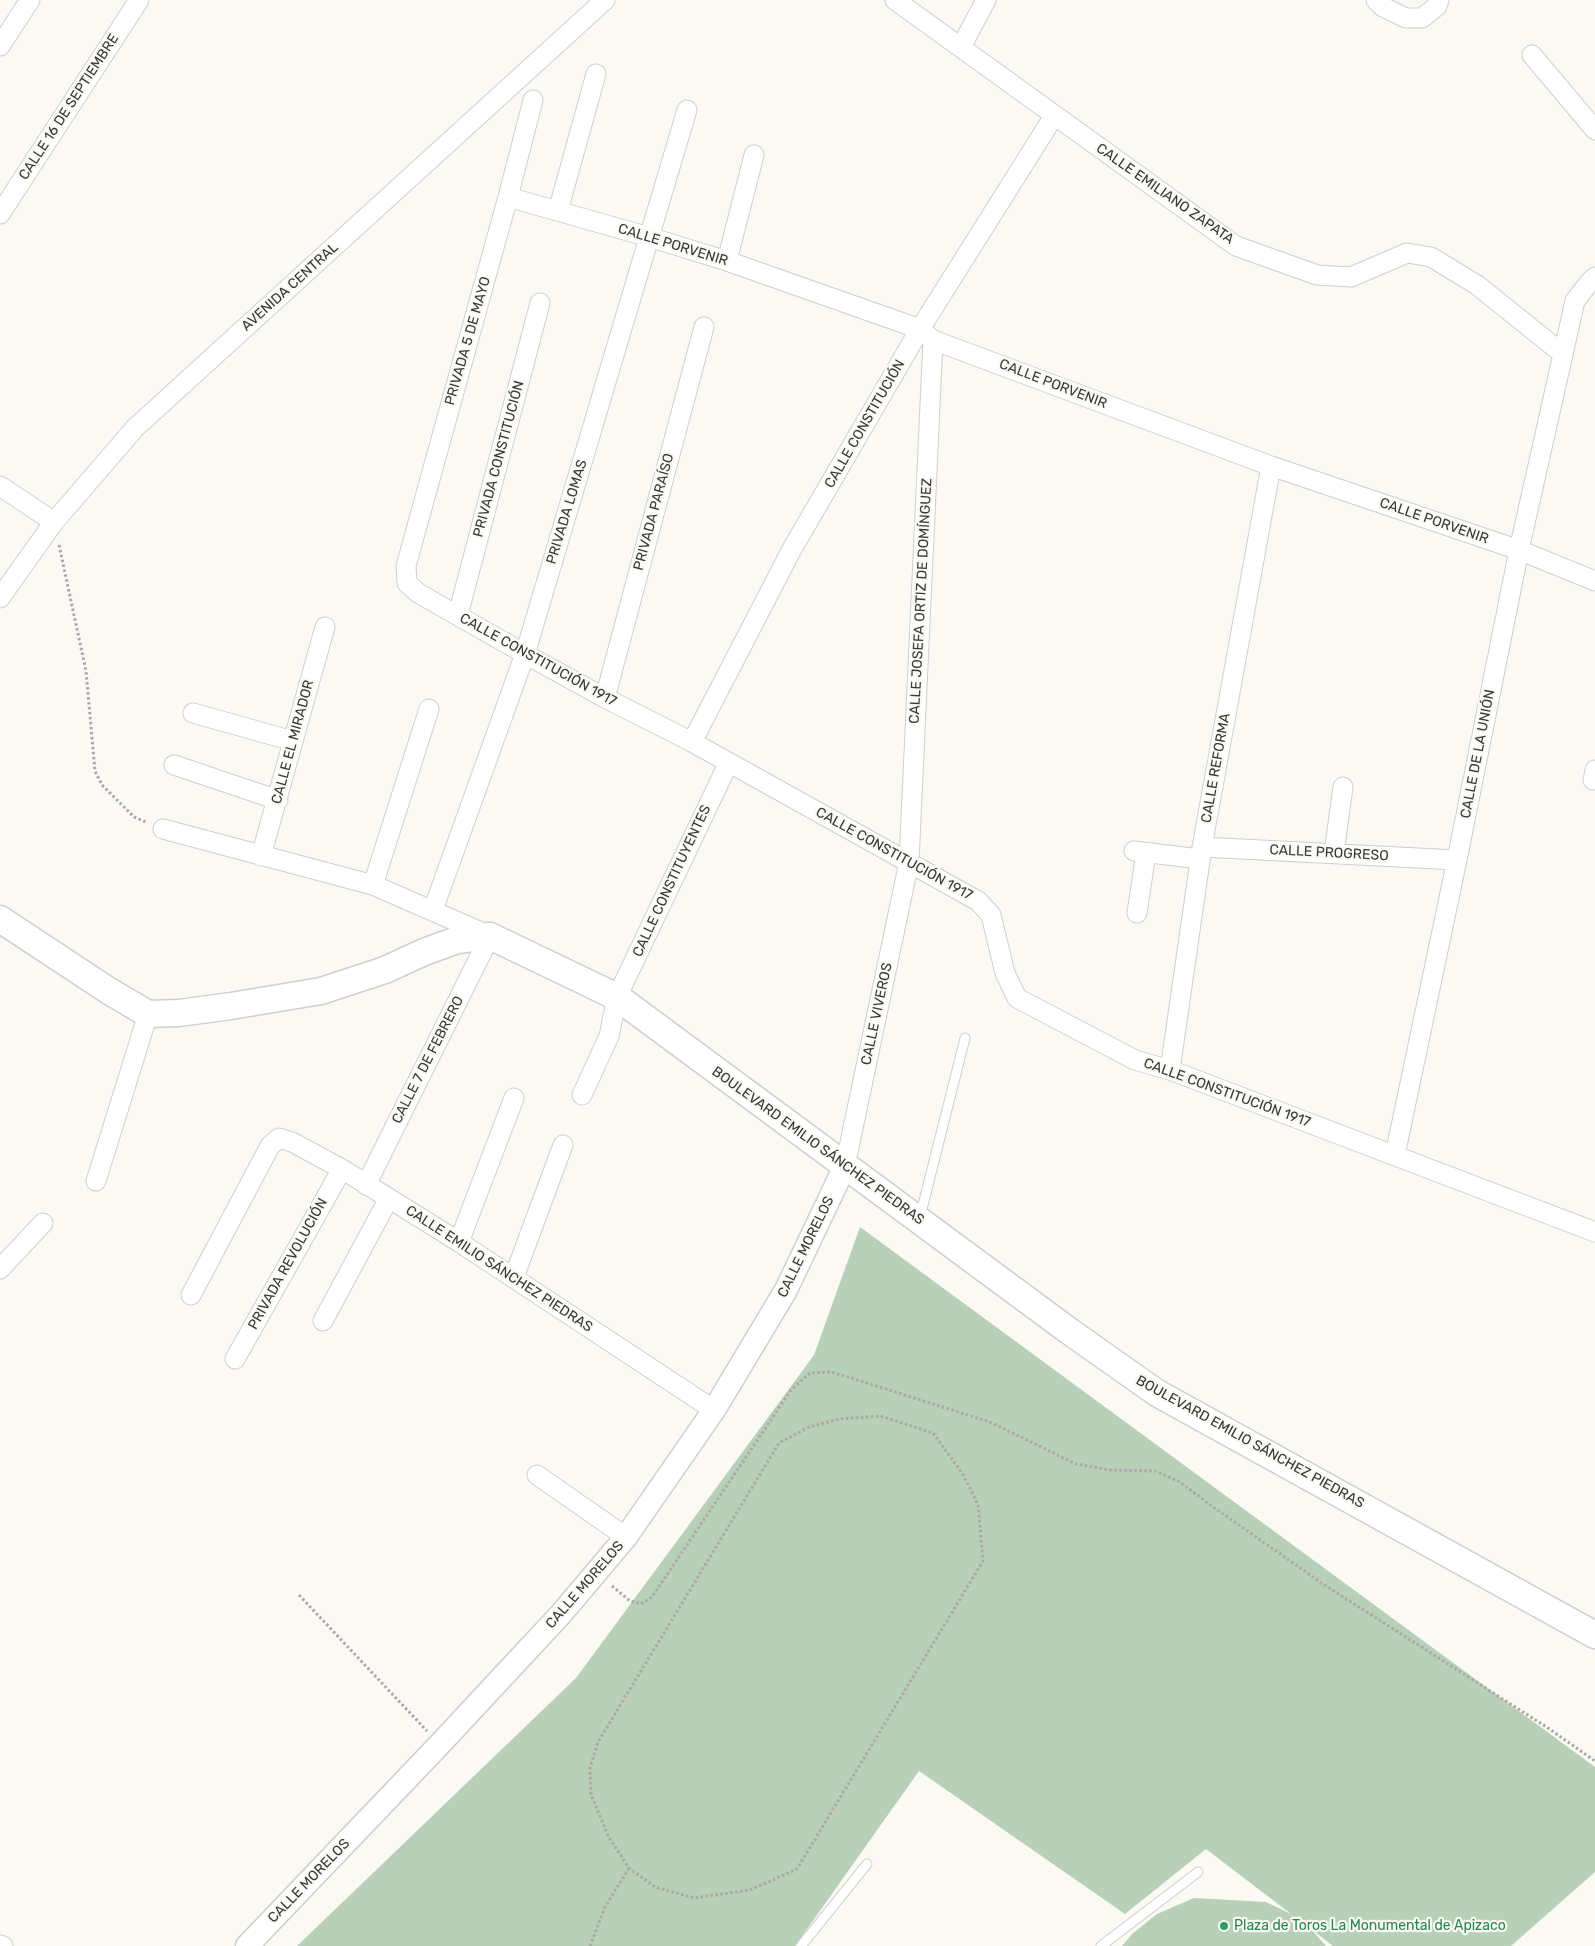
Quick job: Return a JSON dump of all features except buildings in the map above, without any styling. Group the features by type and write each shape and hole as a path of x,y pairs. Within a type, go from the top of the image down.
{"main road":[{"path":"0,919 108,991 148,1014 179,1013 321,991 385,970 424,952 457,940 490,936"},
{"name":"BOULEVARD EMILIO SÁNCHEZ PIEDRAS","path":"490,936 616,997 1069,1331 1157,1393 1595,1635"}],"street":[{"path":"3,37 30,0"},
{"name":"CALLE 16 DE SEPTIEMBRE","path":"0,214 139,0"},
{"name":"AVENIDA CENTRAL","path":"0,598 54,522 135,428 605,0"},
{"name":"CALLE EMILIANO ZAPATA","path":"895,0 1236,246 1317,275 1351,277 1407,253 1431,257 1476,285 1563,354"},
{"path":"961,47 986,0"},
{"path":"1376,0 1383,7 1406,18 1422,18 1437,6 1439,0"},
{"path":"1532,55 1595,130"},
{"path":"558,211 596,74"},
{"name":"PRIVADA 5 DE MAYO","path":"407,583 406,566 508,198 533,100"},
{"name":"PRIVADA LOMAS","path":"433,910 525,654 687,110"},
{"name":"CALLE CONSTITUCIÓN","path":"692,742 792,549 927,334 1054,116"},
{"path":"727,261 754,155"},
{"name":"CALLE PORVENIR","path":"508,198 649,237 727,261 927,334 1271,466 1518,550 1595,581"},
{"path":"1563,354 1575,301 1595,277"},
{"name":"PRIVADA CONSTITUCIÓN","path":"458,615 540,304"},
{"name":"PRIVADA PARAÍSO","path":"604,698 704,326"},
{"name":"CALLE JOSEFA ORTIZ DE DOMÍNGUEZ","path":"909,862 927,334"},
{"name":"CALLE DE LA UNIÓN","path":"1395,1155 1457,860 1518,550 1563,354"},
{"name":"CALLE REFORMA","path":"1170,1070 1201,853 1271,466"},
{"path":"0,486 54,522"},
{"name":"CALLE CONSTITUCIÓN 1917","path":"407,583 418,593 604,698 692,742 728,764 978,901 991,916 1004,973 1017,998 1135,1060 1170,1070 1595,1232"},
{"name":"CALLE EL MIRADOR","path":"261,856 326,627"},
{"path":"372,885 429,709"},
{"path":"193,713 293,741"},
{"name":"CALLE CONSTITUYENTES","path":"616,997 728,764"},
{"path":"174,765 278,800"},
{"path":"1334,854 1343,787"},
{"path":"163,829 372,885 490,936"},
{"name":"CALLE PROGRESO","path":"1137,913 1140,852 1334,854 1457,860"},
{"name":"CALLE VIVEROS","path":"845,1166 909,862"},
{"name":"CALLE 7 DE FEBRERO","path":"366,1185 490,936"},
{"path":"582,1095 609,1036 616,997"},
{"path":"96,1181 148,1014"},
{"path":"459,1242 514,1098"},
{"name":"CALLE EMILIO SÁNCHEZ PIEDRAS","path":"191,1295 270,1146 279,1138 292,1142 342,1169 389,1198 514,1277 714,1410"},
{"path":"514,1277 563,1145"},
{"name":"CALLE MORELOS","path":"247,1946 561,1614 626,1537 714,1410 786,1290 845,1166"},
{"name":"PRIVADA REVOLUCIÓN","path":"234,1359 342,1169"},
{"path":"323,1321 389,1198"},
{"path":"0,1269 43,1223"},
{"path":"537,1475 626,1537"}],"lane":[{"path":"919,1221 965,1038"},
{"path":"802,1946 867,1864"},
{"path":"1102,1946 1198,1872"}],"path":[{"path":"54,522 86,671 95,771 102,785 134,817 163,829"},
{"path":"596,1573 630,1601 641,1604 652,1597 791,1390 810,1373 832,1372 990,1422 1076,1464 1110,1470 1155,1471 1180,1482 1323,1584 1548,1728 1595,1761"},
{"path":"881,1416 933,1433 962,1473 978,1504 983,1561 797,1869 750,1890 694,1898 655,1887 629,1868 608,1836 591,1794 590,1768 598,1742 779,1443 809,1427 840,1419 881,1416"},
{"path":"299,1594 440,1744"},
{"path":"590,1946 605,1907 629,1868"}],"green space":[{"path":"860,1227 1595,1767 1595,1872 1511,1946 1333,1946 1310,1928 1326,1946 1122,1946 1132,1934 1157,1914 1194,1898 1266,1902 1291,1914 1206,1849 1125,1914 919,1771 795,1946 297,1946 576,1678 814,1355"}],"place":[{"name":"Plaza de Toros La Monumental de Apizaco","path":"1224,1926"}]}
